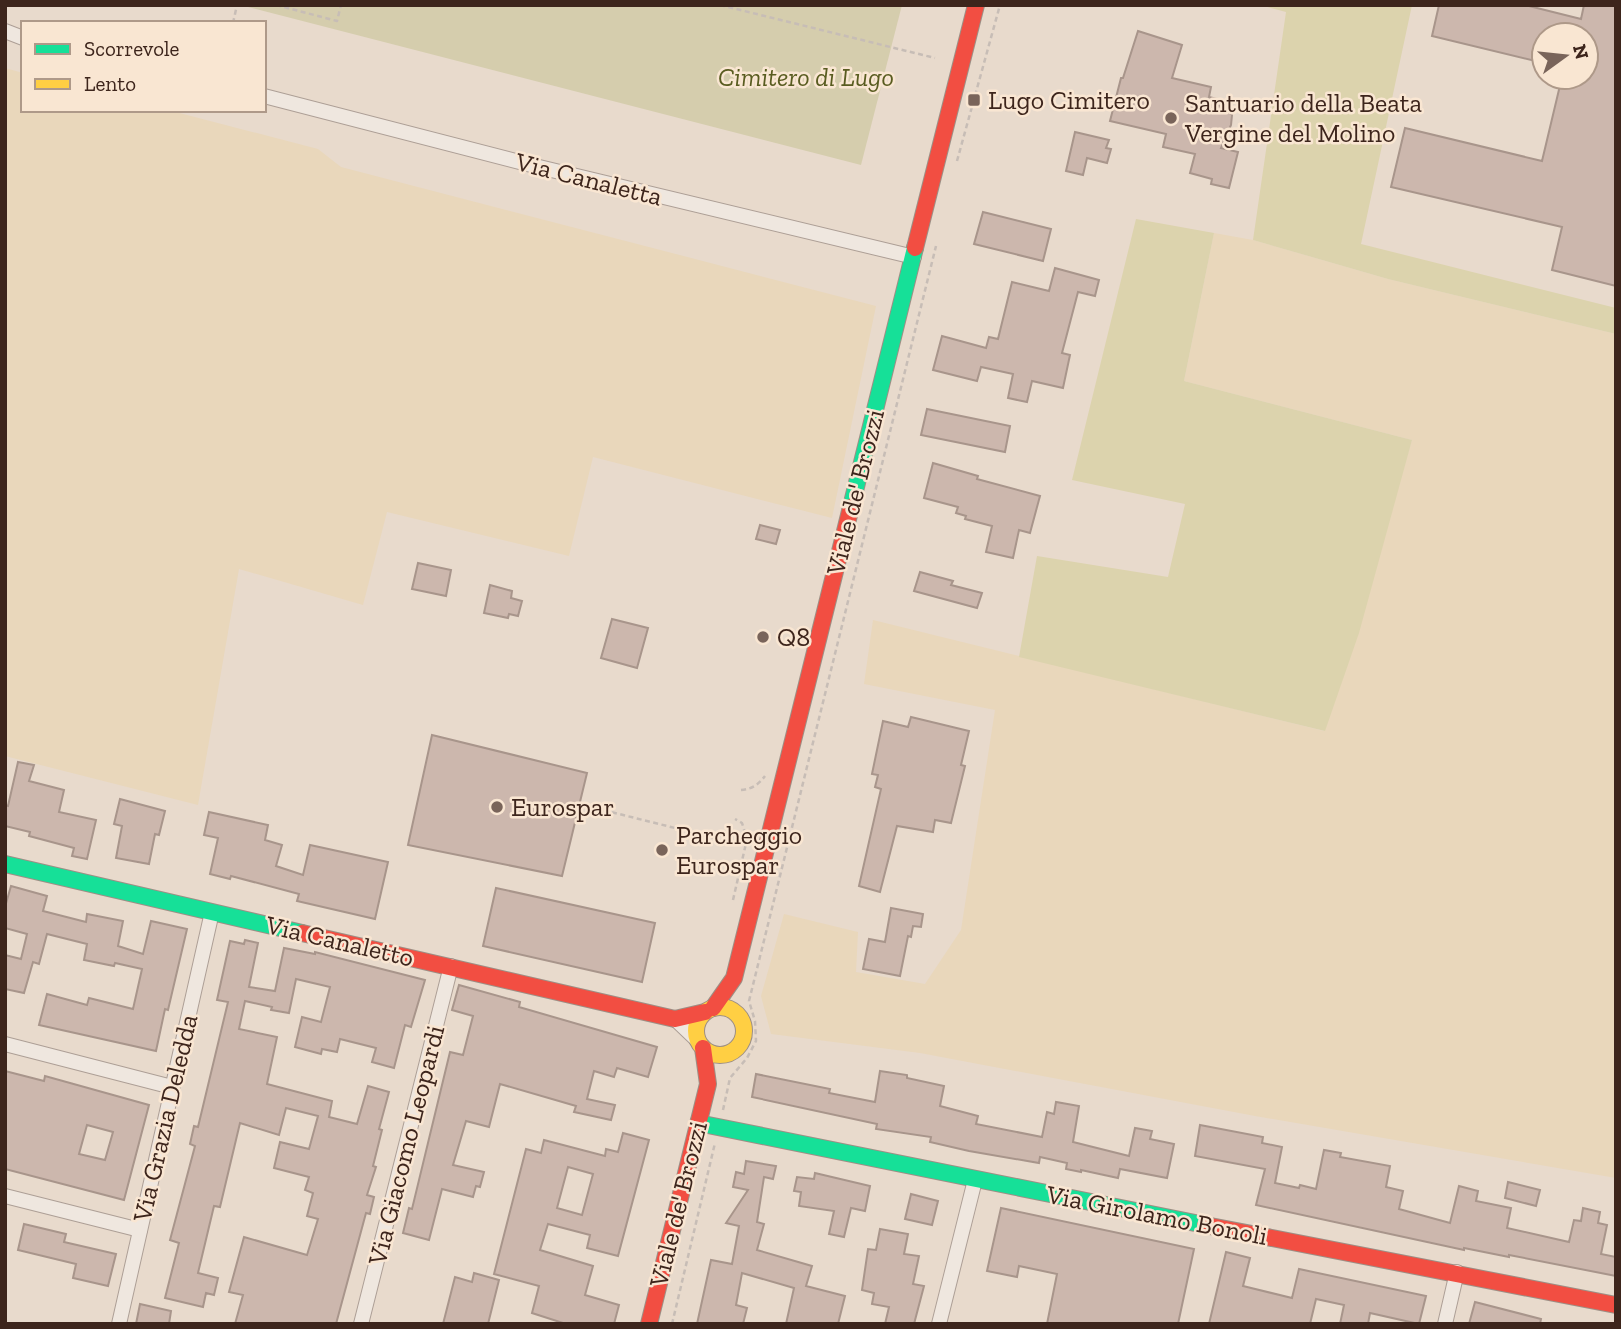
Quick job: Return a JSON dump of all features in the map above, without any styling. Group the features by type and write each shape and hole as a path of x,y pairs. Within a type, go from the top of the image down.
{"street":[{"name":"Viale de' Brozzi","path":"649,1324 708,1084 743,1040 744,1025 734,978 976,5"},
{"name":"Via Canaletta","path":"266,97 539,167 914,257"},
{"name":"Via Canaletto","path":"5,864 675,1019 709,1010"},
{"name":"Via Grazia Deledda","path":"119,1324 212,912"},
{"name":"Via Giacomo Leopardi","path":"361,1324 451,966"},
{"name":"Viale de' Brozzi","path":"708,1084 697,1025 734,978"},
{"path":"709,1010 728,1008 741,1018"},
{"path":"675,1019 717,1055 733,1052"},
{"path":"5,1044 172,1087"},
{"name":"Via Girolamo Bonoli","path":"698,1123 1616,1305"},
{"path":"939,1324 975,1180"},
{"path":"5,1196 140,1230"},
{"path":"1445,1324 1457,1272"}],"path":[{"path":"276,5 337,21 341,5"},
{"path":"720,5 935,58"},
{"path":"957,163 1000,5"},
{"path":"672,1324 730,1079 747,1058 756,1041 750,1001 937,242"},
{"path":"741,790 750,789 760,783 769,768"},
{"path":"579,804 715,838"}],"shaded area":[{"path":"1260,5 1412,5 1361,244 1616,308 1616,334 1388,279 1253,240 1286,12"},
{"path":"5,68 21,72 21,112 176,112 318,149 341,167 876,306 832,518 593,457 569,556 387,512 363,605 239,569 198,805 5,756"},
{"path":"1136,219 1214,233 1184,381 1412,440 1359,633 1325,731 1019,657 1037,556 1168,577 1185,504 1072,480"},
{"path":"1214,233 1253,240 1388,279 1616,334 1616,1178 1255,1116 920,1053 771,1034 761,996 784,914 858,932 856,972 925,984 961,930 995,710 864,684 873,620 1324,731 1412,440 1184,381"}],"green space":[{"name":"Cimitero di Lugo","path":"240,5 902,5 861,165"}],"building":[{"path":"1439,5 1525,5 1581,19 1584,5 1616,5 1616,286 1552,270 1562,227 1391,187 1405,128 1542,161 1559,91 1600,91 1600,21 1530,21 1530,60 1432,36"},
{"name":"Santuario della Beata Vergine del Molino","path":"1138,31 1182,45 1172,78 1211,87 1209,97 1217,99 1216,105 1225,107 1232,115 1231,125 1221,148 1238,152 1229,188 1211,184 1212,179 1190,173 1195,154 1163,147 1166,134 1110,121 1121,78"},
{"path":"1075,132 1109,140 1106,148 1111,149 1107,163 1087,158 1083,175 1066,171"},
{"path":"983,212 1051,229 1043,261 974,244"},
{"path":"1055,268 1099,280 1095,296 1078,292 1062,353 1070,355 1063,388 1032,381 1027,402 1008,398 1013,374 981,367 977,381 933,370 942,336 986,348 989,337 998,339 1012,282 1049,291"},
{"path":"927,409 1010,426 1005,452 921,435"},
{"path":"933,463 978,476 977,479 1040,496 1030,533 1019,530 1013,558 986,552 992,526 965,519 966,516 956,513 958,507 924,498"},
{"path":"760,525 780,530 776,544 756,539"},
{"path":"418,563 451,570 446,596 412,589"},
{"path":"920,572 953,581 951,585 982,593 977,608 914,591"},
{"path":"490,585 512,591 511,598 522,601 518,616 509,614 508,618 484,613"},
{"path":"612,619 648,628 637,668 601,658"},
{"path":"911,717 969,731 961,765 965,766 951,823 935,820 933,832 897,826 880,892 859,886 881,789 875,787 878,775 872,774 883,721 908,727"},
{"path":"432,735 587,773 562,876 408,845"},
{"path":"18,762 34,765 29,781 64,790 59,812 96,820 87,859 72,856 74,848 29,836 30,832 5,826 5,805 8,806"},
{"path":"120,799 165,811 159,835 155,834 149,864 116,858 122,826 114,824"},
{"path":"209,812 268,825 265,840 282,845 276,866 303,875 310,845 388,862 375,919 297,901 299,894 231,876 230,879 210,874 218,838 204,835"},
{"path":"11,886 47,896 43,911 86,922 87,914 123,921 118,946 143,954 151,921 187,929 156,1051 39,1025 47,994 87,1005 89,998 133,1009 142,969 84,960 87,944 47,934 39,964 33,962 24,993 5,989 5,955 21,959 27,934 5,928 5,907"},
{"path":"496,888 655,923 642,982 483,946"},
{"path":"891,908 923,914 921,927 913,926 911,937 908,936 900,976 863,969 869,939 885,942"},
{"path":"245,940 258,943 249,987 275,991 284,948 315,952 425,980 411,1027 405,1025 394,1068 372,1062 376,1048 340,1039 337,1052 322,1049 321,1054 295,1047 302,1017 321,1022 330,987 296,979 289,1013 245,1001 239,1029 277,1037 267,1084 332,1101 329,1117 357,1124 368,1086 389,1092 379,1129 382,1130 373,1166 376,1167 367,1195 374,1197 370,1214 366,1213 336,1324 235,1324 243,1295 229,1292 244,1237 307,1255 318,1219 307,1216 313,1193 305,1190 309,1177 274,1168 280,1142 309,1149 318,1116 286,1108 279,1135 240,1123 220,1207 214,1206 198,1273 218,1278 214,1295 206,1293 203,1307 165,1298 179,1243 170,1240 195,1146 190,1144 194,1126 198,1127 228,1002 217,1000 230,941 244,944"},
{"path":"459,985 520,1002 519,1007 657,1047 648,1077 617,1068 614,1077 594,1071 587,1099 615,1105 611,1120 574,1112 576,1106 500,1084 489,1127 466,1121 453,1165 484,1172 480,1187 476,1186 473,1197 442,1189 429,1240 403,1233 409,1208 412,1209 450,1052 463,1055 473,1016 452,1010"},
{"path":"5,1071 44,1081 45,1076 149,1105 124,1200 5,1169","holes":["87,1125 113,1132 105,1160 79,1154"]},
{"path":"880,1071 907,1075 907,1078 944,1086 940,1106 978,1116 976,1124 1042,1137 1047,1112 1054,1114 1056,1102 1079,1106 1073,1142 1129,1156 1135,1128 1152,1131 1150,1139 1174,1144 1167,1178 1120,1169 1118,1178 1066,1169 1067,1163 1040,1157 1039,1163 969,1151 930,1142 931,1137 876,1129 877,1124 752,1097 756,1074 830,1089 829,1093 875,1102"},
{"path":"1200,1125 1263,1137 1262,1143 1282,1147 1275,1183 1316,1189 1324,1150 1341,1153 1340,1157 1390,1166 1386,1187 1403,1191 1399,1209 1450,1223 1459,1186 1478,1191 1476,1201 1511,1208 1507,1228 1569,1242 1574,1220 1581,1221 1583,1208 1600,1212 1598,1223 1607,1225 1601,1254 1616,1257 1616,1276 1509,1255 1464,1250 1256,1205 1265,1169 1195,1156"},
{"path":"623,1133 649,1140 618,1256 587,1248 590,1235 548,1224 540,1250 593,1266 585,1295 619,1305 614,1324 566,1324 532,1313 539,1286 494,1274 526,1149 541,1153 544,1140 605,1156 606,1149 618,1152","holes":["568,1167 593,1174 582,1215 557,1208"]},
{"path":"746,1161 776,1166 773,1179 764,1177 757,1222 764,1224 757,1250 812,1266 806,1286 845,1296 838,1324 786,1324 794,1288 742,1273 736,1305 747,1308 743,1324 697,1324 711,1260 732,1264 739,1226 726,1223 748,1190 733,1187 736,1172 744,1174"},
{"path":"815,1173 870,1186 865,1211 851,1208 844,1237 829,1234 834,1211 799,1206 801,1192 794,1191 797,1177 814,1179"},
{"path":"1508,1182 1540,1190 1536,1206 1505,1198"},
{"path":"911,1194 938,1201 932,1225 905,1219"},
{"path":"1001,1208 1194,1249 1178,1324 1047,1324 1057,1274 1019,1266 1017,1277 987,1271"},
{"path":"24,1224 66,1234 64,1242 116,1254 108,1286 73,1278 76,1264 18,1250"},
{"path":"880,1229 908,1234 904,1254 919,1256 913,1284 924,1286 914,1324 885,1324 889,1307 872,1304 874,1293 862,1290 868,1249 876,1250"},
{"path":"1226,1252 1250,1258 1243,1286 1292,1298 1299,1269 1426,1296 1419,1324 1370,1313 1368,1324 1340,1324 1344,1305 1316,1299 1310,1324 1209,1324"},
{"path":"474,1273 499,1280 488,1324 443,1324 455,1277 472,1282"},
{"path":"1475,1302 1541,1319 1540,1324 1469,1324"},
{"path":"140,1304 171,1311 169,1324 136,1324"}],"traffic: fast":[{"path":"851,507 915,248"},
{"path":"5,864 302,933"},
{"path":"698,1123 1205,1225"}],"traffic: slow":[{"path":"720,1007 737,1014 744,1031 737,1048 720,1055 703,1048 696,1031 703,1014 720,1007"}],"traffic: jam":[{"path":"915,248 976,5"},
{"path":"713,1008 734,978 851,507"},
{"path":"302,933 675,1019 705,1012"},
{"path":"649,1324 708,1084 703,1048"},
{"path":"1205,1225 1616,1305"}],"place":[{"name":"Lugo Cimitero","path":"974,100"},
{"name":"Santuario della Beata Vergine del Molino","path":"1171,118"},
{"name":"Q8","path":"763,637"},
{"name":"Eurospar","path":"497,807"},
{"name":"Parcheggio Eurospar","path":"662,850"}]}
